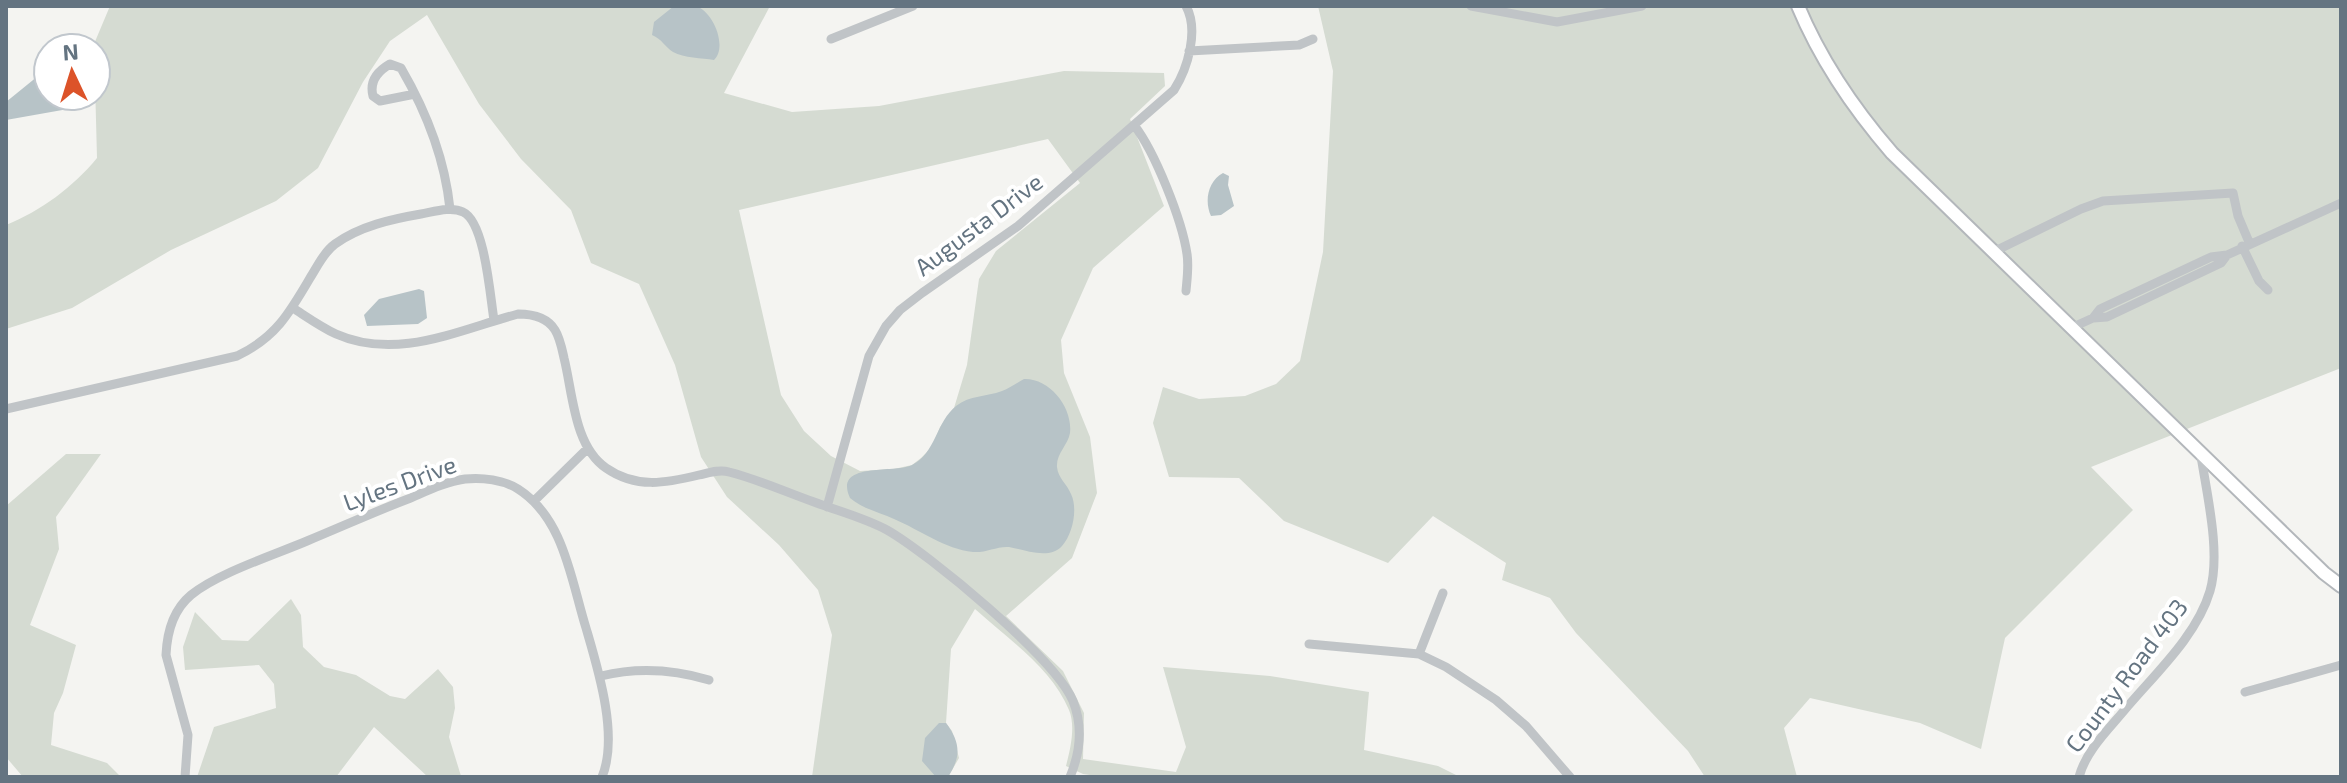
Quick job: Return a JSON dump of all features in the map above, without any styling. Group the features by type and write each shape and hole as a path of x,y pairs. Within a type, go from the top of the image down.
{"main road":[{"path":"1798,6 1824,63 1864,121 1892,153 2201,456 2341,586"}],"street":[{"path":"831,39 913,6"},
{"name":"Augusta Drive","path":"827,507 869,356 886,326 922,293 1018,226 1174,90 1182,78 1189,51 1192,25 1186,6"},
{"path":"1471,6 1557,22 1642,6"},
{"path":"1189,51 1299,45 1313,39"},
{"path":"415,94 380,101 373,96 372,84 381,69 390,64 401,68 415,94 445,171 450,209"},
{"path":"1134,125 1145,139 1184,238 1189,265 1186,291"},
{"path":"1993,252 2103,201 2233,193 2259,281 2268,290"},
{"path":"2071,328 2093,318 2107,317 2221,263 2227,255 2246,244 2341,203"},
{"path":"6,409 237,356 272,334 334,245 383,222 450,209 466,214 476,226 494,320"},
{"path":"293,308 335,334 380,345 419,343 494,320 528,314 544,320 555,328 582,438 602,465 628,480 654,484 724,470 886,529 921,552 1020,638 1057,675 1073,701 1078,718 1079,746 1070,777"},
{"path":"534,501 588,448"},
{"name":"County Road 403","path":"2079,777 2090,752 2179,646 2203,608 2210,590 2213,570 2210,517 2201,456"},
{"name":"Lyles Drive","path":"185,777 188,735 166,655 173,618 189,597 237,571 444,484 480,478 516,487 534,501 549,519 561,545 601,676 607,717 607,751 602,777"},
{"path":"1419,654 1443,593"},
{"path":"1309,644 1419,654 1446,667 1496,700 1526,726 1570,777"},
{"path":"2245,692 2341,665"},
{"path":"601,676 633,670 656,670 709,680"}],"shaded area":[{"path":"110,6 770,6 724,93 792,112 879,106 1064,71 1164,73 1165,86 1130,119 1164,206 1093,268 1061,340 1064,373 1090,437 1097,493 1072,558 1006,616 1063,671 1084,713 1083,759 1176,772 1186,747 1163,667 1270,676 1369,692 1364,750 1438,766 1460,777 1103,777 1083,774 1066,766 1072,724 1069,710 1052,681 1028,655 975,609 951,649 946,723 952,731 959,758 948,777 812,777 832,635 818,590 779,545 727,497 701,457 675,365 639,284 591,263 571,210 521,159 479,104 427,15 390,41 363,82 318,168 276,201 171,250 72,308 6,329 6,225 56,197 97,158 96,112 112,112 112,32 99,32","holes":["1048,139 1080,183 996,251 979,279 967,365 954,408 940,427 932,447 921,458 912,465 894,469 860,471 831,456 804,431 781,395 739,210"]},
{"path":"674,6 695,6 708,14 719,38 718,54 714,60 677,54 652,35 654,22"},
{"path":"1318,6 2341,6 2341,368 2091,467 2133,510 2005,638 1981,749 1920,723 1810,698 1784,728 1797,777 1705,777 1688,751 1576,633 1550,598 1502,580 1506,563 1433,516 1388,563 1284,521 1239,478 1169,477 1153,423 1163,387 1199,399 1245,396 1276,384 1300,361 1323,252 1333,71"},
{"path":"32,81 32,112 51,112 6,120 6,102"},
{"path":"1223,173 1229,176 1228,185 1234,206 1221,215 1211,216 1209,192 1214,181"},
{"path":"419,289 424,291 427,318 418,324 367,326 364,315 379,299"},
{"path":"1024,379 1034,380 1051,389 1064,405 1070,423 1069,437 1058,458 1057,467 1071,494 1074,513 1069,535 1057,550 1037,553 1005,547 978,552 963,550 850,498 847,486 850,478 857,474 912,465 920,460 944,420 961,402 1002,391"},
{"path":"66,454 101,454 56,517 59,549 30,625 76,645 63,693 54,713 51,745 107,763 121,777 23,777 6,757 6,506"},
{"path":"291,599 301,615 303,647 324,667 356,675 390,696 405,699 438,669 453,687 455,708 449,737 461,776 465,777 428,777 374,727 336,777 197,777 214,727 276,708 274,684 259,665 185,670 183,647 195,612 222,640 248,641"},
{"path":"939,723 946,723 958,750 948,777 936,777 922,761 925,738"}]}
